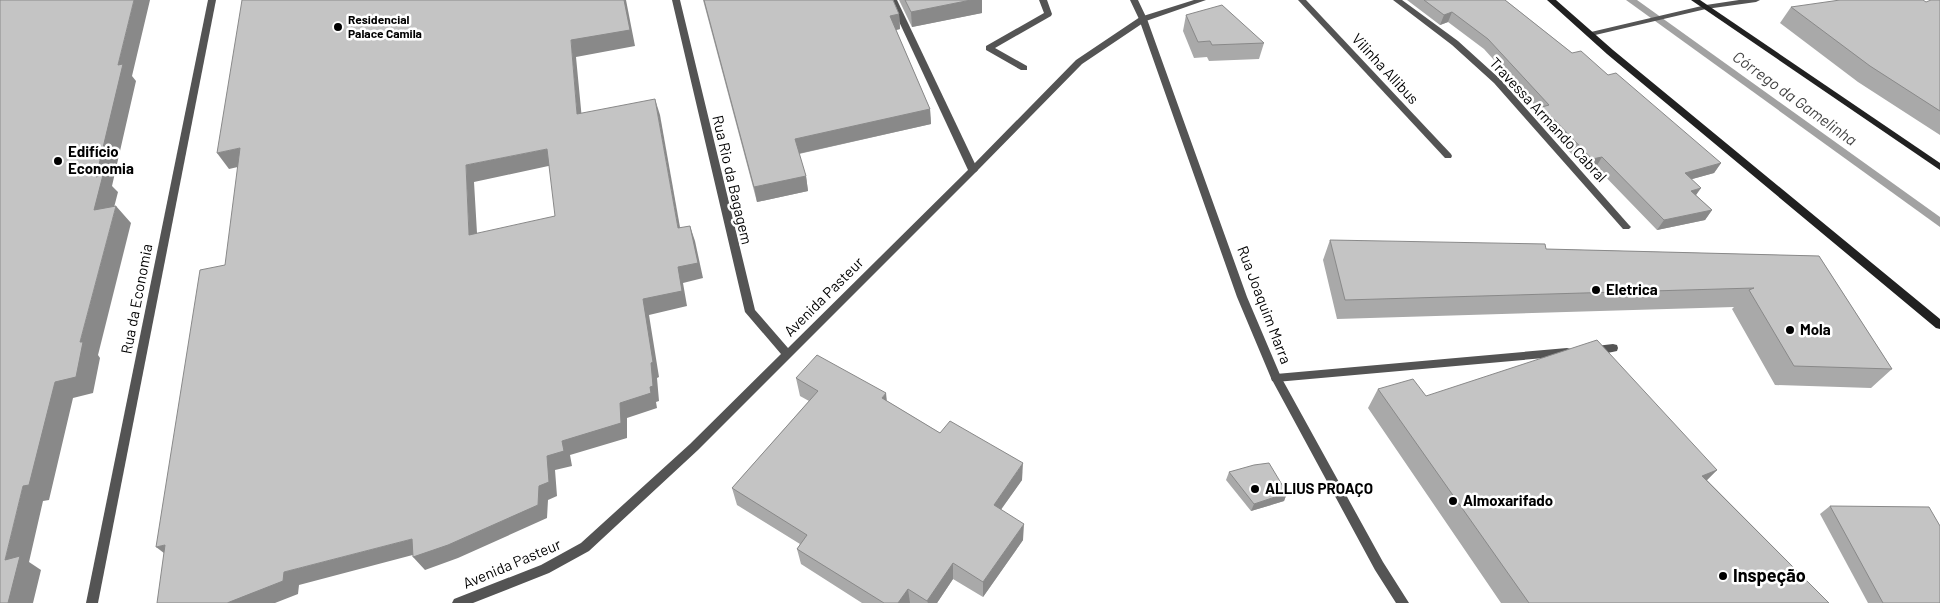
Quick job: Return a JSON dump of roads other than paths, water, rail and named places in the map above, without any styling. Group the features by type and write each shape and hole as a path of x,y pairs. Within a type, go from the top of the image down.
{"main road":[{"path":"1551,0 1626,65 1940,325"},
{"path":"1695,0 1940,167"}],"street":[{"name":"Rua da Economia","path":"92,603 212,0"},
{"name":"Rua Rio da Bagagem","path":"676,0 750,312 787,354"},
{"path":"893,0 973,170"},
{"path":"1024,68 989,48 1048,14 1043,0"},
{"name":"Rua Joaquim Marra","path":"1134,0 1143,19 1242,297 1276,378 1375,558 1403,603"},
{"name":"Avenida Pasteur","path":"458,603 545,570 585,548 694,447 1079,62 1106,42 1143,19 1202,0"},
{"name":"Vilinha Allibus","path":"1302,0 1448,156"},
{"name":"Travessa Armando Cabral","path":"1397,0 1454,44 1497,82 1626,227"},
{"path":"1591,34 1706,7 1756,0"},
{"path":"1276,378 1613,348"}],"waterway":[{"name":"Córrego da Gamelinha","path":"1631,0 1940,223"}],"place":[{"name":"Residencial Palace Camila","path":"338,27"},
{"name":"Edifício Economia","path":"58,161"},
{"name":"Eletrica","path":"1596,290"},
{"name":"Mola","path":"1790,330"},
{"name":"ALLIUS PROAÇO","path":"1255,489"},
{"name":"Almoxarifado","path":"1453,501"},
{"name":"Inspeção","path":"1723,576"}]}
